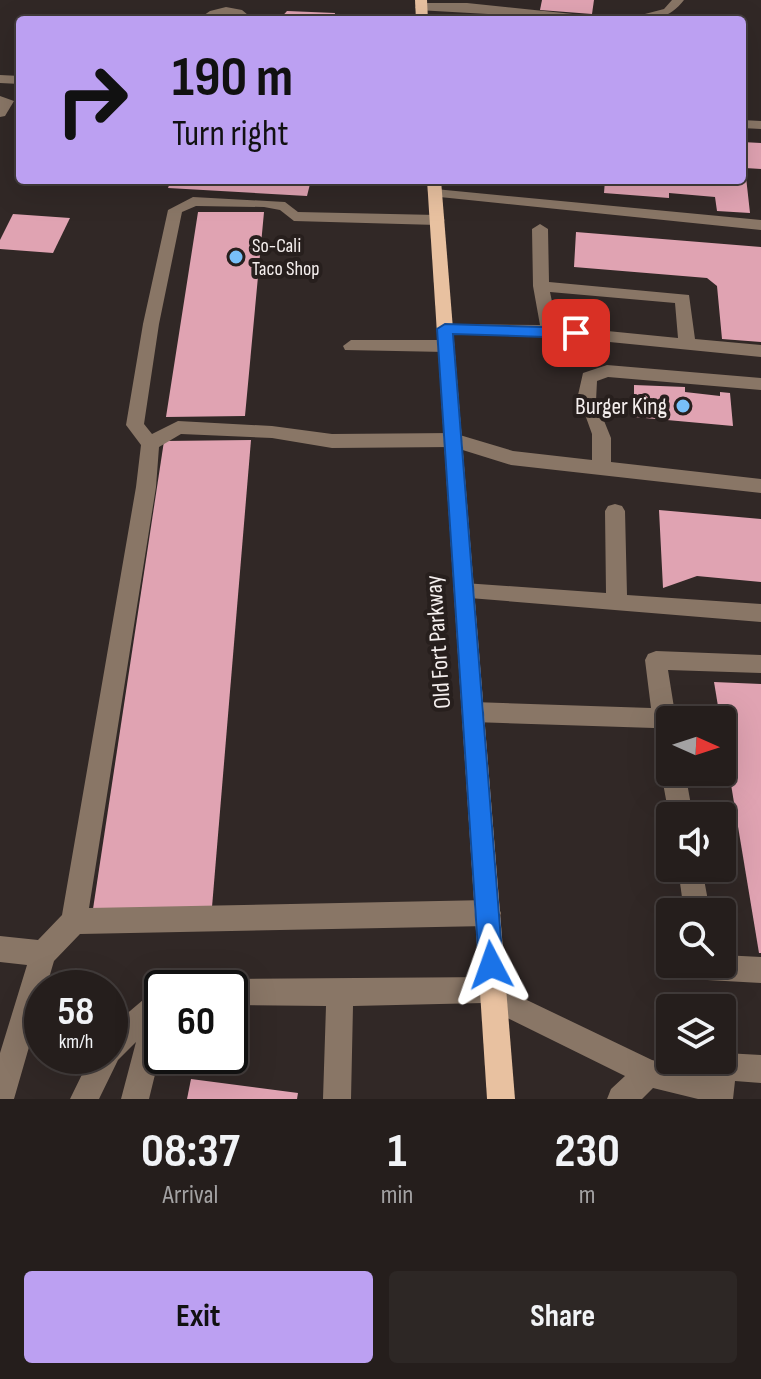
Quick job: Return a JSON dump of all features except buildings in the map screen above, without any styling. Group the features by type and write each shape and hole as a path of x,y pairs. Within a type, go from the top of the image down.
{"main road":[{"name":"Old Fort Parkway","path":"434,186 501,1099"}],"lane":[{"path":"648,16 668,12 678,0"},
{"path":"422,9 467,7 534,16"},
{"path":"210,16 216,12 231,11 245,16"},
{"path":"0,100 7,101 0,113"},
{"path":"434,186 761,225"},
{"path":"0,1099 43,954 74,921 146,487 150,444 135,425 175,210 193,201 264,203 285,206 294,216 437,220"},
{"path":"540,229 541,286 549,331"},
{"path":"541,286 683,299 687,342"},
{"path":"351,346 549,331 761,351"},
{"path":"601,467 602,438 586,404 589,377 607,371 761,384"},
{"path":"586,396 613,377 761,391"},
{"path":"150,444 178,427 272,432 332,441 453,440 511,458 761,486"},
{"path":"615,511 617,602"},
{"path":"464,591 761,613"},
{"path":"662,706 656,660 761,664"},
{"path":"473,712 656,718"},
{"path":"74,921 488,913"},
{"path":"0,949 43,954"},
{"path":"736,969 761,970"},
{"path":"248,992 493,994 649,1073 719,1094 725,1067 761,1069"},
{"path":"337,1099 340,993"},
{"path":"128,1031 144,1017"},
{"path":"135,1099 144,1064"},
{"path":"621,1099 649,1073"},
{"path":"84,1099 97,1074"}],"place":[{"name":"So-Cali Taco Shop","path":"236,257"},
{"name":"Burger King","path":"683,406"}],"route":[{"path":"491,965 445,329 576,333"}]}
